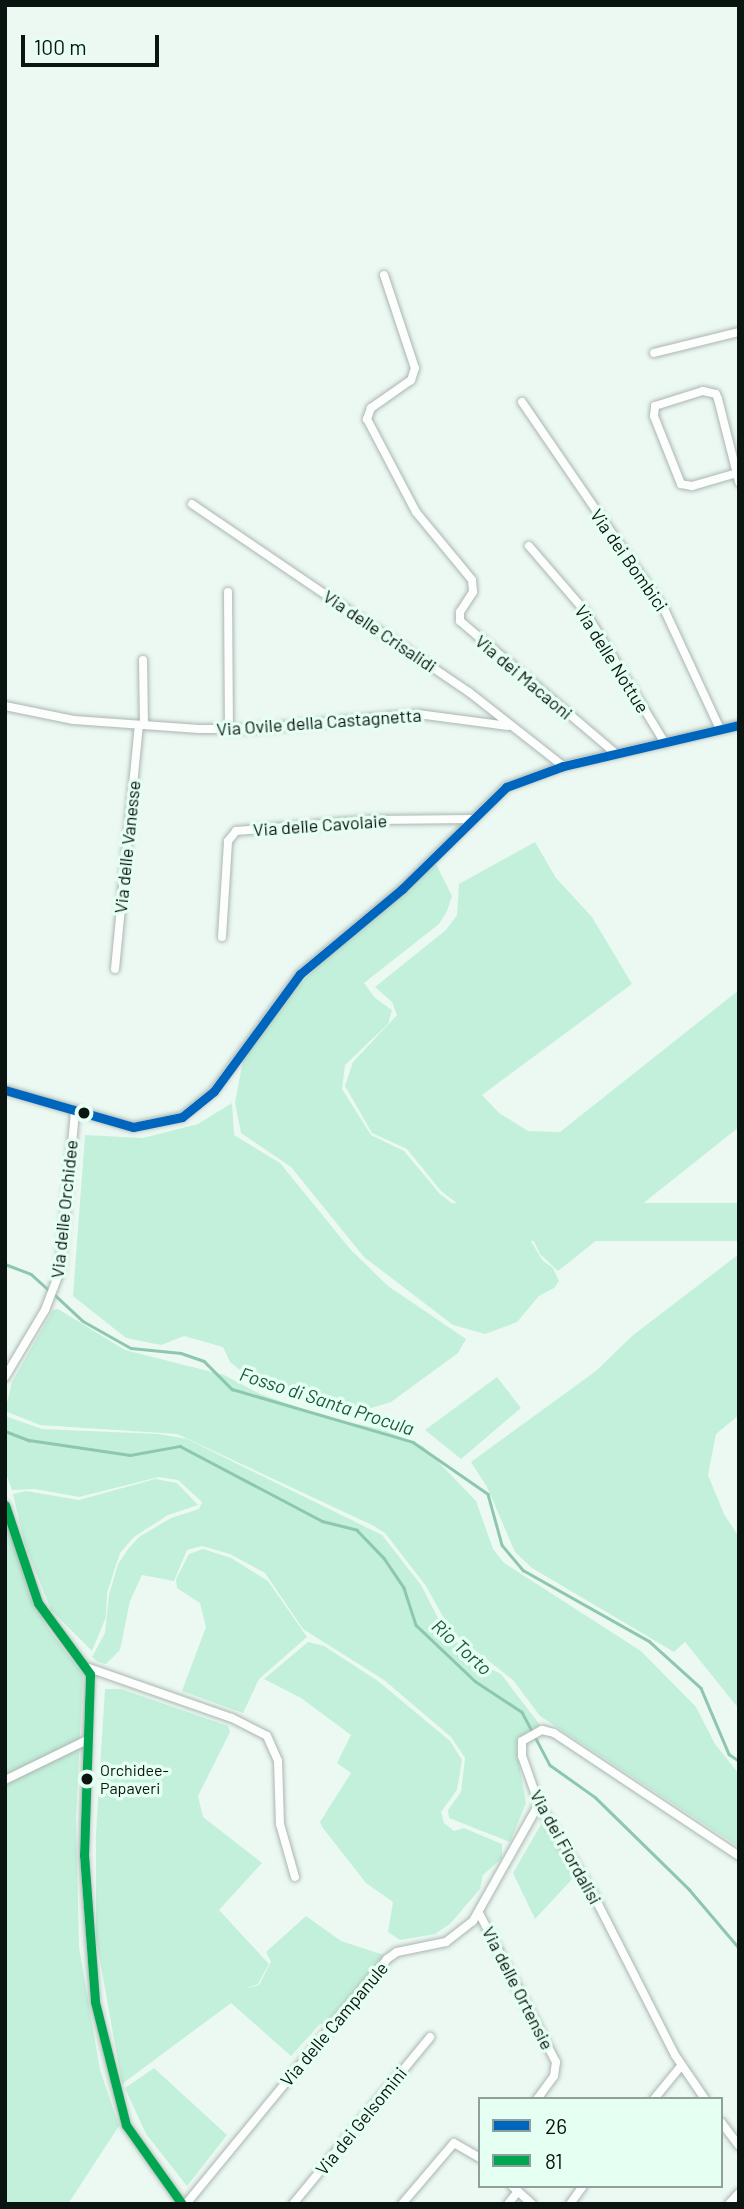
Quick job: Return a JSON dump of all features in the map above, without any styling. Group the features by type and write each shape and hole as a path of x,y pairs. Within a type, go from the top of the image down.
{"street":[{"name":"Via dei Macaoni","path":"384,275 415,368 411,380 371,408 368,422 416,512 472,580 473,593 460,612 460,621 616,754"},
{"path":"654,353 739,332"},
{"path":"703,391 713,392 738,478 692,486 681,484 654,416 655,406 703,391"},
{"name":"Via dei Bombici","path":"522,402 665,611 720,729"},
{"name":"Via delle Crisalidi","path":"192,504 469,692 508,726 563,766"},
{"name":"Via delle Nottue","path":"528,546 584,610 665,743"},
{"path":"228,592 229,729"},
{"name":"Via delle Vanesse","path":"115,970 141,725 143,660"},
{"name":"Via Ovile della Castagnetta","path":"5,705 59,718 229,729 412,714 508,726"},
{"path":"5,1090 75,1112 143,1127 173,1121 194,1110 219,1084 266,1014 300,974 402,889 510,784 563,766 739,725"},
{"name":"Via delle Cavolaie","path":"222,937 228,842 236,831 374,820 472,819"},
{"name":"Via delle Orchidee","path":"5,1377 50,1300 59,1276 75,1112"},
{"path":"5,1504 38,1603 89,1668 232,1718 267,1736 277,1756 280,1824 295,1877"},
{"path":"89,1668 86,1920 102,2040 130,2133 184,2204"},
{"name":"Via dei Fiordalisi","path":"704,2097 681,2066 593,1894 539,1804 521,1752 526,1738 542,1730 554,1733 739,1856"},
{"path":"5,1780 87,1740"},
{"name":"Via delle Campanule","path":"184,2204 387,1959 397,1952 449,1940 479,1913 539,1804"},
{"name":"Via delle Ortensie","path":"479,1913 556,2062 554,2076 538,2097"},
{"name":"Via dei Gelsomini","path":"293,2204 430,2037"},
{"path":"656,2097 681,2066"},
{"path":"723,2125 739,2146"},
{"path":"402,2204 451,2145 460,2143 478,2156"},
{"path":"569,2204 581,2188"},
{"path":"508,2204 515,2189 532,2204"},
{"path":"729,2204 739,2193"}],"green space":[{"path":"535,842 556,878 592,917 632,984 482,1095 499,1113 528,1131 560,1132 739,990 739,1127 558,1271 540,1254 527,1227 474,1216 441,1191 407,1149 372,1133 345,1086 353,1062 397,1015 392,1002 375,987 446,930 457,915 459,884"},
{"path":"436,864 452,896 447,911 439,924 364,983 375,998 392,1010 388,1024 345,1065 342,1089 371,1135 404,1151 440,1194 473,1219 524,1230 543,1261 553,1268 559,1281 554,1288 539,1296 517,1322 485,1334 453,1325 364,1257 291,1167 241,1133 235,1103 243,1060 282,1002 330,954"},
{"path":"232,1103 234,1135 280,1163 350,1249 388,1286 466,1339 458,1353 391,1402 368,1409 311,1396 246,1375 230,1362 223,1347 184,1336 161,1345 126,1338 73,1296 85,1135 143,1138 198,1124"},
{"path":"444,1203 739,1203 739,1241 444,1241"},
{"path":"739,1254 739,1415 716,1434 708,1475 724,1514 739,1537 739,1709 685,1642 674,1652 532,1568 515,1552 487,1487 471,1462 596,1371 632,1336"},
{"path":"58,1309 125,1350 224,1375 260,1394 329,1418 381,1429 423,1446 476,1501 493,1549 504,1563 641,1651 696,1707 715,1744 739,1774 739,1847 540,1716 513,1680 451,1631 426,1586 385,1533 372,1525 177,1434 40,1425 5,1411 12,1382 53,1310"},
{"path":"497,1377 521,1408 461,1459 425,1430"},
{"path":"5,1416 42,1429 159,1434 187,1439 382,1535 421,1585 443,1628 475,1661 501,1674 540,1725 520,1737 516,1746 526,1803 510,1842 449,1818 448,1810 461,1792 465,1758 451,1737 384,1680 303,1629 265,1573 230,1554 202,1546 187,1550 174,1581 142,1575 130,1601 120,1650 106,1664 92,1657 105,1633 109,1595 118,1564 129,1548 139,1537 171,1518 199,1509 202,1502 178,1480 159,1477 79,1497 35,1489 12,1490 5,1471"},
{"path":"155,1479 177,1483 198,1505 168,1515 134,1537 120,1553 107,1593 106,1617 92,1651 51,1610 24,1542 13,1494 26,1491 79,1500"},
{"path":"5,1515 30,1597 49,1630 83,1674 76,1818 79,1947 100,2070 119,2126 68,2204 5,2204"},
{"path":"203,1549 231,1558 268,1581 307,1637 259,1679 243,1713 182,1691 206,1627 200,1603 177,1588 176,1579 189,1554"},
{"path":"308,1642 324,1646 378,1681 450,1741 462,1760 457,1790 441,1812 444,1823 454,1831 464,1828 502,1844 502,1858 483,1875 480,1889 450,1924 435,1934 400,1940 388,1932 393,1902 366,1883 322,1827 320,1822 351,1773 337,1763 351,1735 301,1698 264,1679"},
{"path":"105,1689 121,1689 228,1726 230,1732 198,1796 203,1817 262,1863 219,1910 269,1964 258,1984 244,1989 259,1985 271,1962 266,1952 306,1916 341,1941 384,1955 326,2025 320,2024 291,2056 231,2003 122,2084 96,1938 96,1833"},
{"path":"543,1821 575,1876 535,1919 513,1873"},
{"path":"154,2068 227,2135 187,2186 146,2134 125,2088"}],"waterway":[{"name":"Fosso di Santa Procula","path":"5,1264 31,1274 50,1291"},
{"name":"Fosso di Santa Procula","path":"55,1295 83,1321 131,1348 181,1353 204,1361 232,1389 413,1442 488,1494 502,1545 523,1570 649,1641 701,1688 729,1754 739,1761"},
{"name":"Rio Torto","path":"5,1431 29,1440 130,1455 180,1446 322,1521 357,1530 384,1558 404,1588 416,1625 475,1681 522,1712 550,1765 595,1797 689,1889 739,1948"}],"transit line":[{"name":"26","path":"5,1090 133,1127 182,1117 214,1091 300,974 402,889 506,787 563,766 739,725"},
{"name":"81","path":"5,1505 38,1603 90,1674 84,1855 95,2002 126,2125 182,2204"}],"place":[{"name":"Orchidee- Papaveri","path":"87,1779"}]}
